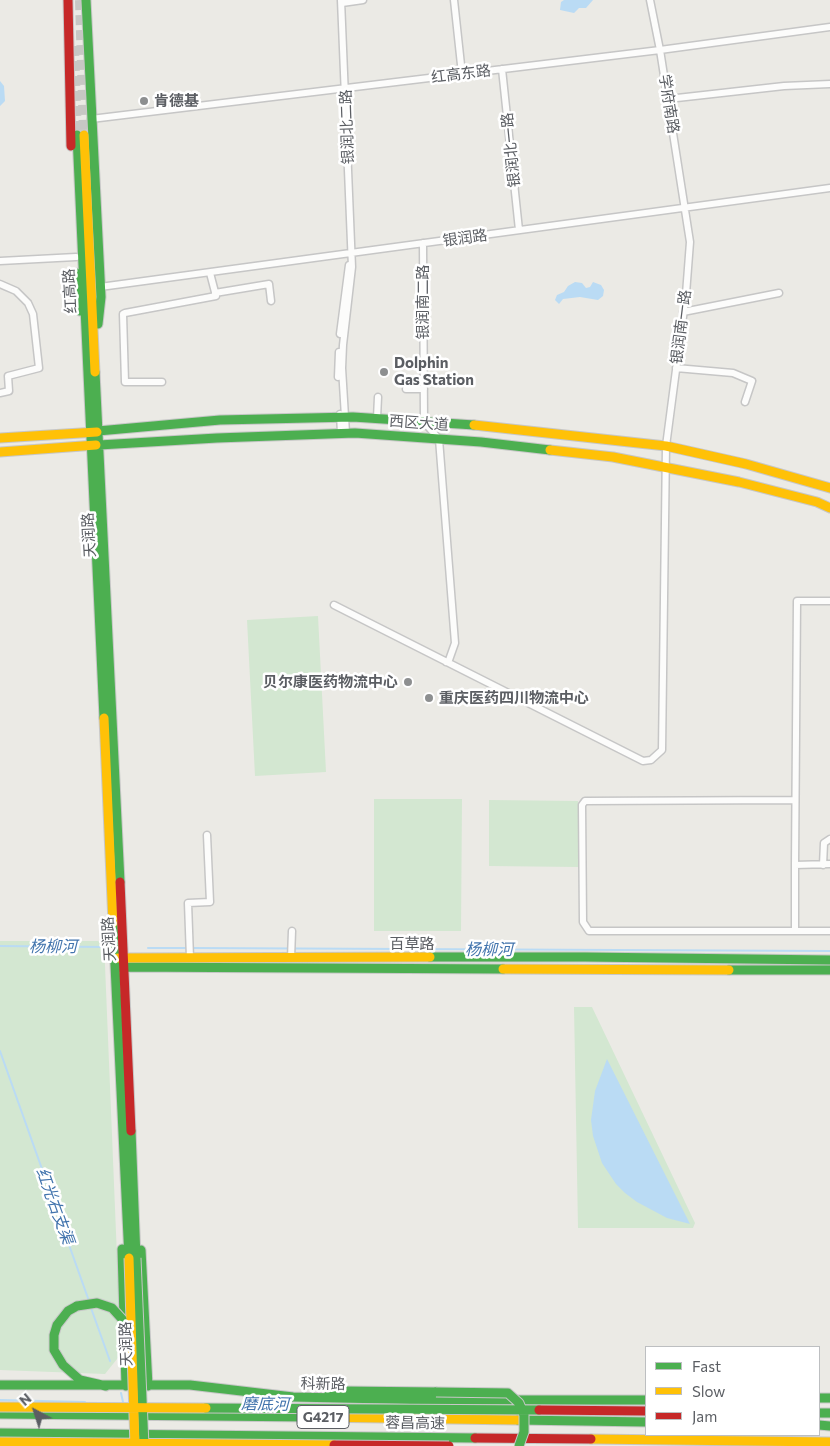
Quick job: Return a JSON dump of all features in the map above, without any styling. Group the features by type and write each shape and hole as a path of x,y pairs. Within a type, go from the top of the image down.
{"main road":[{"path":"68,0 70,128 78,299 91,354"},
{"path":"86,0 100,287 91,354"},
{"name":"红高路","path":"80,135 95,445"},
{"name":"西区大道","path":"0,438 94,432 220,420 377,418 480,425 666,446 746,464 830,488"},
{"name":"西区大道","path":"0,452 217,438 344,433 439,438 613,457 748,484 817,502 830,508"},
{"name":"天润路","path":"95,445 132,1258 144,1446"},
{"name":"百草路","path":"119,963 190,951 830,960"},
{"name":"百草路","path":"119,963 830,970"},
{"path":"128,1155 138,1188 148,1386"},
{"path":"126,1386 120,1192 128,1155"},
{"name":"天润路","path":"132,1258 135,1446"},
{"path":"106,1386 80,1380 62,1365 54,1350 54,1335 57,1325 68,1311 77,1306 97,1303 112,1308 128,1330 132,1343"},
{"name":"科新路","path":"0,1385 190,1385 293,1397 434,1400 645,1400"},
{"path":"317,1397 342,1391 508,1393 519,1403 524,1416 524,1432 519,1446"},
{"path":"0,1407 645,1411"},
{"name":"蓉昌高速","path":"0,1414 645,1422"},
{"name":"蓉昌高速","path":"0,1433 830,1442"},
{"path":"186,1435 272,1446"},
{"path":"639,1446 691,1441"},
{"path":"0,1442 449,1446"}],"street":[{"path":"342,1 363,0"},
{"path":"454,0 462,74"},
{"name":"学府南路","path":"650,0 686,208"},
{"name":"银润北二路","path":"342,1 352,267 343,346 344,433"},
{"name":"红高东路","path":"91,118 660,50 830,27"},
{"name":"银润北一路","path":"502,69 519,230"},
{"path":"668,99 784,86 830,84"},
{"name":"银润路","path":"100,287 830,188"},
{"name":"银润南一路","path":"334,605 643,761 651,760 662,750 664,467 690,242 686,208"},
{"name":"银润南二路","path":"423,243 424,422"},
{"path":"0,260 76,257"},
{"path":"162,382 125,382 123,314 125,312 216,296 210,272"},
{"path":"0,284 16,291 28,303 33,314 39,368 8,376 9,390 0,393"},
{"path":"215,293 269,284 271,302"},
{"path":"683,312 779,293"},
{"path":"676,368 733,373 752,381 745,402"},
{"path":"406,389 424,389"},
{"path":"377,418 378,397"},
{"path":"424,422 439,438 455,644 446,662"},
{"path":"795,931 797,601 830,601"},
{"path":"796,800 585,801 582,805 583,922 589,931 830,931"},
{"path":"190,951 188,903 210,902 207,835"},
{"path":"795,865 827,865 824,843 830,839"},
{"path":"291,951 292,931"}],"green space":[{"path":"318,616 326,772 255,776 247,620"},
{"path":"374,799 462,799 461,931 374,931"},
{"path":"489,800 578,801 578,867 489,866"},
{"path":"0,941 104,941 121,1354 105,1374 0,1370"},
{"path":"574,1007 592,1007 695,1223 693,1228 578,1228"}],"water":[{"path":"564,0 593,0 586,8 579,8 574,13 560,10 561,2"},
{"path":"0,81 4,86 5,101 0,106"},
{"path":"575,282 582,283 586,288 590,287 593,282 601,285 604,290 603,296 598,300 580,297 563,299 559,304 555,300 557,295 564,292 568,286"},
{"path":"607,1059 690,1224 667,1218 637,1202 616,1184 602,1163 593,1136 591,1120 595,1091"}],"waterway":[{"name":"杨柳河","path":"0,946 105,947"},
{"name":"杨柳河","path":"148,948 188,948"},
{"name":"杨柳河","path":"192,948 830,951"},
{"name":"红光右支渠","path":"0,1051 89,1301"},
{"name":"红光右支渠","path":"91,1308 110,1361"},
{"name":"红光右支渠","path":"121,1393 123,1402"},
{"name":"磨底河","path":"0,1400 85,1402"}],"tunnel":[{"path":"80,0 84,135"},
{"path":"74,46 77,135"}],"traffic: fast":[{"path":"86,0 101,297 98,324"},
{"path":"77,135 104,718"},
{"path":"76,273 80,311"},
{"path":"95,372 120,882"},
{"path":"98,431 220,420 353,417 474,425"},
{"path":"99,445 355,433 481,442 550,450"},
{"path":"113,923 129,1258"},
{"path":"430,957 830,960"},
{"path":"118,967 503,969"},
{"path":"729,970 830,970"},
{"path":"131,1131 136,1258"},
{"path":"122,1249 126,1386"},
{"path":"141,1250 148,1386"},
{"path":"136,1258 144,1446"},
{"path":"77,1306 97,1303 112,1308 122,1319 130,1335"},
{"path":"77,1306 68,1311 57,1325 54,1335 54,1350 63,1365 80,1380 106,1386"},
{"path":"0,1385 190,1385 293,1397 434,1400 645,1400"},
{"path":"329,1394 342,1391 436,1392"},
{"path":"436,1392 508,1393 519,1403 524,1415 524,1432 519,1446"},
{"path":"820,1398 830,1398"},
{"path":"206,1408 539,1410"},
{"path":"820,1413 830,1413"},
{"path":"0,1414 313,1417"},
{"path":"518,1420 645,1422"},
{"path":"820,1425 830,1426"},
{"path":"0,1433 475,1438"}],"traffic: slow":[{"path":"84,135 95,372"},
{"path":"474,425 666,446 746,464 830,488"},
{"path":"0,438 97,432"},
{"path":"0,452 96,445"},
{"path":"550,450 613,457 739,482 817,502 830,508"},
{"path":"104,718 113,923"},
{"path":"118,958 430,957"},
{"path":"503,969 729,970"},
{"path":"129,1258 135,1446"},
{"path":"0,1407 206,1408"},
{"path":"313,1417 518,1420"},
{"path":"591,1439 830,1442"},
{"path":"0,1442 334,1445"}],"traffic: jam":[{"path":"68,0 71,146"},
{"path":"120,882 131,1131"},
{"path":"539,1410 645,1411"},
{"path":"475,1438 591,1439"},
{"path":"334,1445 449,1446"}],"place":[{"name":"肯德基","path":"144,101"},
{"name":"Dolphin Gas Station","path":"384,372"},
{"name":"贝尔康医药物流中心","path":"408,682"},
{"name":"重庆医药四川物流中心","path":"429,698"}]}
